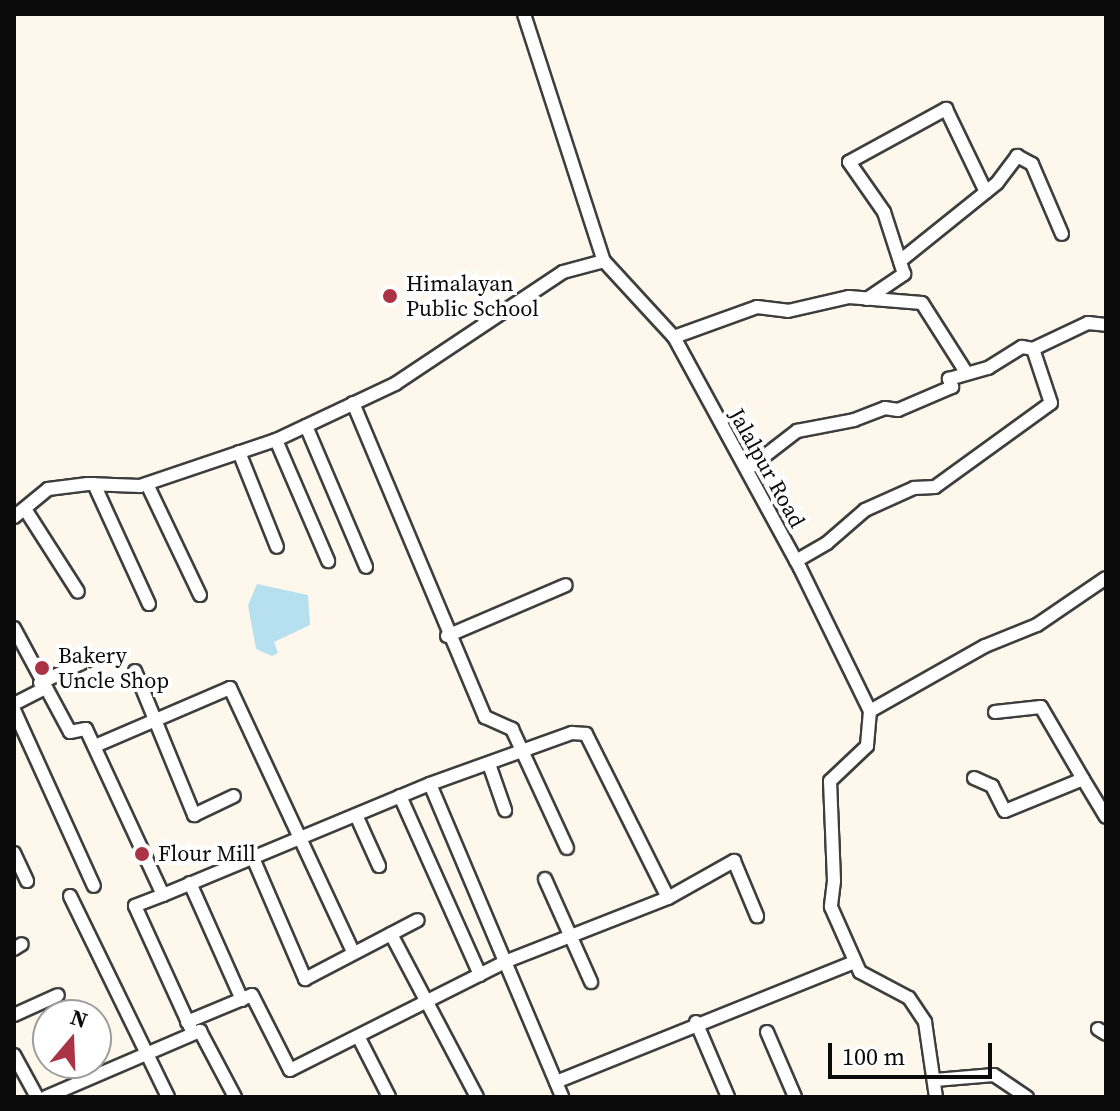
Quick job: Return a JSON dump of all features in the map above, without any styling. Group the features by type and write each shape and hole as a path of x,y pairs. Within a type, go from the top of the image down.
{"street":[{"path":"78,592 19,513 48,489 94,484 147,484 276,440 395,384 563,272 604,261 524,14"},
{"path":"867,299 904,274 884,212 849,162 946,109 986,192"},
{"path":"900,261 986,192 1017,156 1032,164 1062,234"},
{"name":"Jalalpur Road","path":"604,261 674,337 796,561 870,711"},
{"path":"674,337 757,307 788,311 849,297 922,303 966,372"},
{"path":"749,468 797,431 854,420 885,408 898,410 952,387 949,379 988,368 1022,347 1033,349 1088,323 1106,325"},
{"path":"796,561 827,543 865,510 905,491 935,487 1051,403 1033,349"},
{"path":"353,403 447,636 485,717 512,729 526,752 567,848"},
{"path":"306,426 366,567"},
{"path":"276,440 328,561"},
{"path":"239,452 277,547"},
{"path":"94,484 149,604"},
{"path":"147,484 200,595"},
{"path":"936,1097 925,1022 909,998 860,972 831,907 834,881 830,781 867,746 870,711 985,646 1037,625 1106,578"},
{"path":"447,636 566,585"},
{"path":"14,628 18,647 70,732 86,729 163,895"},
{"path":"94,886 20,741 14,707 42,686 96,656"},
{"path":"135,671 194,815 234,796"},
{"path":"95,746 230,688 303,837 353,952"},
{"path":"995,712 1041,707 1106,817"},
{"path":"235,1097 206,1038 190,1027 135,906 430,784 572,733 586,734 668,898"},
{"path":"489,764 505,810"},
{"path":"974,778 992,786 1005,811 1083,779"},
{"path":"430,784 562,1097"},
{"path":"400,796 480,975"},
{"path":"356,815 379,866"},
{"path":"14,853 27,881"},
{"path":"253,858 305,979 418,920"},
{"path":"46,1097 252,995 290,1070 507,961 668,898 734,861 757,916"},
{"path":"545,879 591,982"},
{"path":"190,883 242,1000"},
{"path":"70,896 168,1097"},
{"path":"391,934 477,1097"},
{"path":"556,1082 696,1022 855,962"},
{"path":"14,1015 58,995"},
{"path":"696,1022 728,1097"},
{"path":"767,1032 795,1097"},
{"path":"359,1038 389,1097"},
{"path":"16,1062 37,1097"},
{"path":"935,1080 994,1075 1027,1097"}],"water":[{"path":"257,584 308,595 310,625 274,642 278,653 272,656 256,649 248,605"}],"place":[{"name":"Himalayan Public School","path":"390,296"},
{"name":"Bakery Uncle Shop","path":"42,668"},
{"name":"Flour Mill","path":"142,854"}]}
